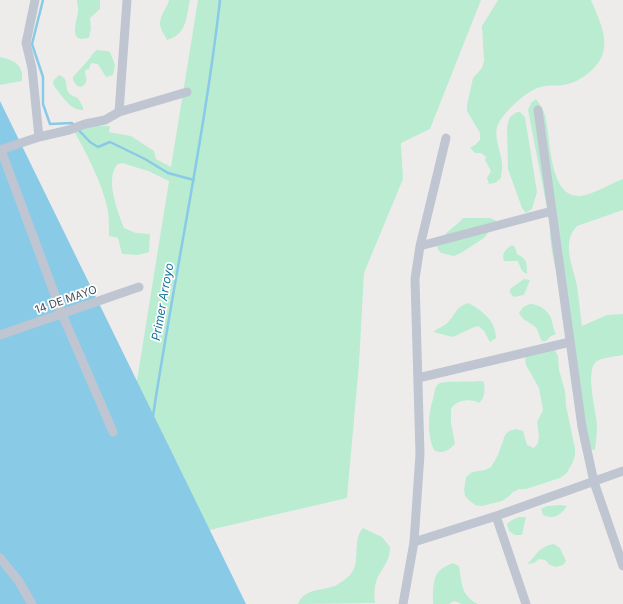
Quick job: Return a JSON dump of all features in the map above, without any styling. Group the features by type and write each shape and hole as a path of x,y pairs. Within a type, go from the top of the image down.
{"street":[{"path":"35,0 26,43 32,68 39,137"},
{"path":"119,112 127,0"},
{"path":"112,432 62,314 0,150 39,137 105,120 119,112 188,92"},
{"path":"538,110 582,427 594,482 623,566"},
{"path":"403,604 414,542 420,454 415,279 420,246 446,138"},
{"path":"420,246 552,211"},
{"name":"14 DE MAYO","path":"0,335 139,287"},
{"path":"418,378 570,342"},
{"path":"414,542 496,516 623,472"},
{"path":"496,516 526,604"},
{"path":"0,558 18,580 32,604"}],"green space":[{"path":"77,0 100,0 100,9 90,18 91,28 89,38 82,39 76,36 75,28 78,11"},
{"path":"169,0 190,0 185,24 179,33 167,40 161,30 160,21"},
{"path":"198,0 481,0 430,129 401,143 403,179 364,273 359,364 347,498 145,545 133,405 169,181 148,171 122,163 118,164 114,170 112,186 124,228 136,233 150,234 149,252 138,255 122,254 118,238 109,236 109,220 106,201 89,160 74,131 92,126 110,126 109,132 131,136 154,151 156,159 171,167"},
{"path":"498,0 591,0 602,27 604,45 603,54 599,62 584,77 565,85 544,86 535,89 522,97 504,115 496,131 502,165 501,178 495,183 489,184 487,178 491,171 485,160 486,157 481,153 475,153 470,148 480,140 480,133 467,111 467,105 473,78 482,68 484,61 482,26"},
{"path":"97,50 110,52 115,65 113,75 106,77 98,64 91,63 89,69 85,70 86,82 81,87 77,86 73,80 73,77"},
{"path":"0,57 14,62 20,67 22,81 0,85"},
{"path":"59,75 65,80 69,93 78,98 83,110 78,110 70,105 54,86 54,80"},
{"path":"536,99 545,115 556,177 562,187 570,194 580,196 597,191 623,179 623,210 577,226 572,233 569,247 577,286 582,326 607,315 623,314 623,355 601,359 593,366 591,373 597,425 595,450 588,449 561,292 552,253 550,224 528,110 531,103"},
{"path":"517,112 520,112 525,117 537,192 532,209 526,213 522,208 508,169 507,127 511,116"},
{"path":"463,218 490,218 497,221 484,238 461,253 454,256 441,253 437,248 441,239"},
{"path":"512,245 515,247 517,254 526,261 527,274 522,270 518,261 504,261 504,253"},
{"path":"524,279 530,280 524,295 514,297 510,293 510,289"},
{"path":"468,303 478,309 491,321 494,326 496,338 490,342 484,331 478,326 453,337 433,332 447,323 459,308"},
{"path":"530,304 536,305 548,312 551,318 556,334 551,336 546,341 542,341 536,327 524,319 519,313 523,307"},
{"path":"555,350 558,356 559,370 565,391 566,406 575,448 573,462 566,474 560,478 526,489 519,489 502,501 482,506 475,505 465,496 464,490 466,477 472,472 485,470 491,467 498,455 505,435 509,431 516,429 523,431 527,445 534,448 538,443 539,436 537,422 543,410 539,388 526,365 525,359 529,353"},
{"path":"443,382 484,382 484,391 482,399 479,403 468,400 456,404 451,409 451,423 455,444 443,452 434,450 430,438 429,418 431,405 437,386"},
{"path":"547,506 567,506 557,516 551,517 543,515 541,509"},
{"path":"519,517 526,517 522,535 515,535 509,531 507,524"},
{"path":"363,528 382,537 390,547 388,559 376,581 375,603 298,604 305,595 314,591 335,586 350,575 354,570 359,533"},
{"path":"554,544 560,548 566,561 563,565 556,567 550,565 545,560 539,559 534,563 527,564 541,549 548,545"},
{"path":"453,563 459,566 465,593 472,601 478,604 462,604 454,601 449,604 433,604 434,581 437,573"}],"water":[{"path":"0,101 246,604 0,604"}],"waterway":[{"path":"43,0 32,44 43,77 43,104 50,124 72,123 90,142 98,147 110,142 145,159 168,173 194,180"},
{"name":"Primer Arroyo","path":"153,416 206,105 220,0"}]}
